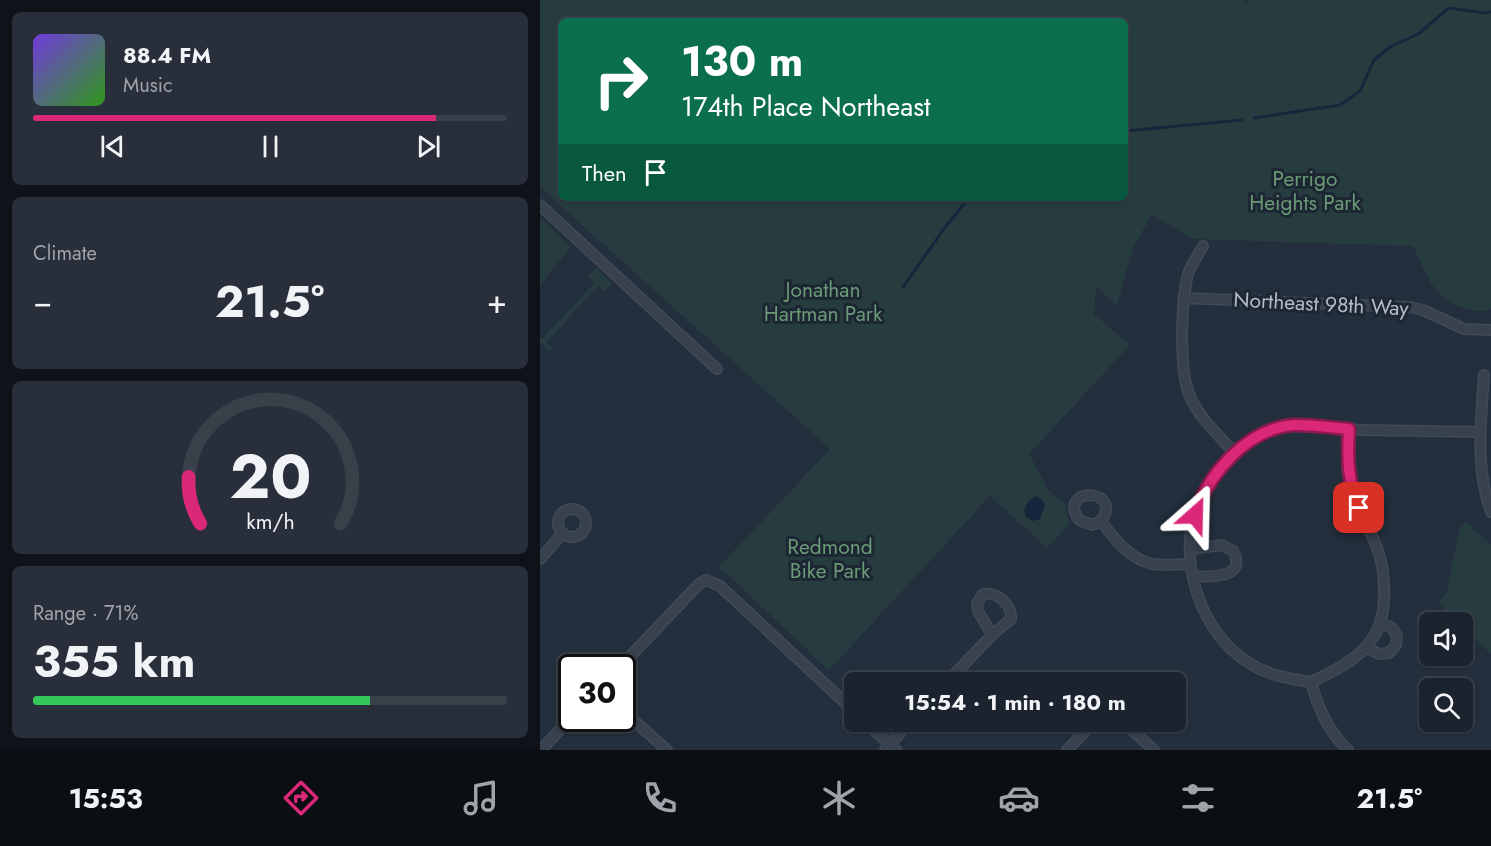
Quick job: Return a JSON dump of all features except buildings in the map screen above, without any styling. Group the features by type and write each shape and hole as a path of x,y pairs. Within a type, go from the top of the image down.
{"street":[{"path":"540,205 717,369"},
{"path":"1203,246 1189,272 1183,298 1183,358 1189,393 1206,422 1234,452"},
{"name":"Northeast 98th Way","path":"1183,298 1409,307 1423,310 1464,329 1491,330"},
{"path":"1484,375 1480,432 1482,485 1491,512"},
{"path":"1349,429 1350,487 1377,549 1384,576 1385,602 1382,623 1366,647 1346,665 1311,682 1268,673 1254,666 1230,648 1206,616 1190,564 1191,528 1199,503 1214,477 1234,452 1263,434 1292,425 1349,429 1480,432"},
{"path":"1101,521 1125,549 1139,559 1152,564 1190,564"},
{"path":"540,558 563,533"},
{"path":"1190,549 1222,545 1233,551 1237,558 1233,570 1227,575 1193,577"},
{"path":"632,654 699,584 706,580 719,585 844,702"},
{"path":"957,672 992,635 1009,621 1011,614 997,595 990,592 980,597 977,607 992,635"},
{"path":"1366,647 1379,654 1389,653 1396,645 1397,636 1392,628 1382,623"},
{"path":"1311,682 1321,714 1329,728 1348,750"},
{"path":"636,722 667,750"},
{"path":"541,750 558,732"},
{"path":"876,732 891,748 903,732"},
{"path":"1067,750 1084,732"},
{"path":"1134,732 1154,750"}],"green space":[{"path":"540,0 1243,0 1246,3 1250,0 1491,0 1491,309 1474,310 1447,300 1427,276 1413,246 1194,239 1152,215 1133,247 1117,305 1096,287 1094,314 1130,345 1029,454 1048,489 1066,506 1069,524 1047,548 990,496 829,670 719,567 830,449 540,187"},
{"path":"540,218 571,247 540,285"},
{"path":"596,268 612,284 605,292 598,286 546,343 553,349 550,351 540,342 540,337 542,339 594,283 588,276"},
{"path":"1466,522 1491,545 1491,654 1473,636 1473,612 1448,612 1438,602 1447,592 1459,530"}],"water":[{"path":"1035,496 1041,498 1045,505 1040,519 1033,521 1026,517 1024,511 1028,502"}],"waterway":[{"path":"1254,118 1340,105 1360,91 1374,60 1390,47 1418,34 1449,8 1491,12"},
{"path":"1128,131 1242,120"},
{"path":"903,287 967,201"}],"route":[{"path":"1195,515 1214,477 1234,452 1263,434 1292,425 1349,429 1350,487 1359,508"}],"park label":[{"name":"Perrigo Heights Park","path":"1305,191"},
{"name":"Jonathan Hartman Park","path":"823,302"},
{"name":"Redmond Bike Park","path":"830,559"}]}
